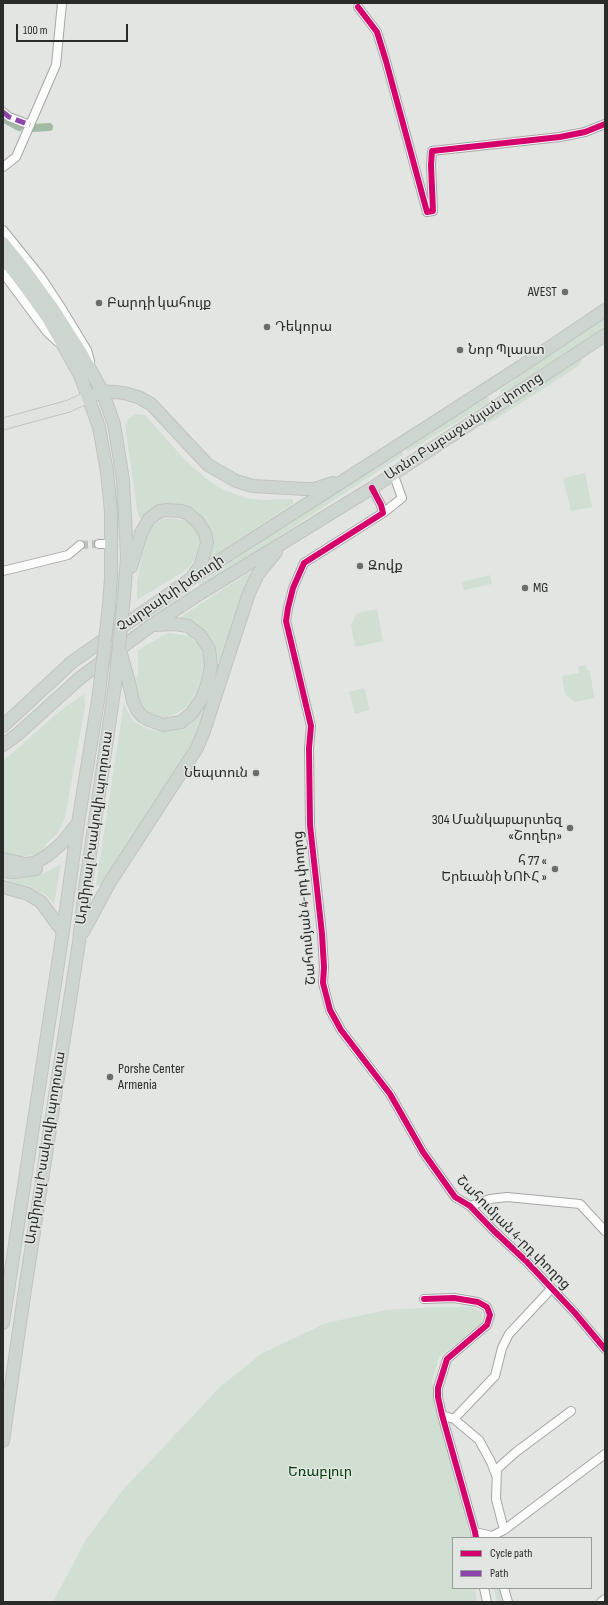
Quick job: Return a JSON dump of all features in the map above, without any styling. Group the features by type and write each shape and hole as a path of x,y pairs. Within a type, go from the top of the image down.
{"highway":[{"name":"Ադմիրալ Իսակովի պողոտա","path":"3,243 53,309 91,370 102,391 114,424 123,480 127,556 116,686 84,895 79,942 3,1441"},
{"name":"Ադմիրալ Իսակովի պողոտա","path":"3,258 48,318 80,375 99,427 107,472 111,511 112,544 110,605 99,694 77,828 63,932 3,1323"},
{"name":"Առնո Բաբաջանյան փողոց","path":"350,477 522,366 605,310"},
{"name":"Առնո Բաբաջանյան փողոց","path":"283,544 394,474 605,335"},
{"path":"501,403 492,391 517,374 522,366"},
{"path":"88,397 102,391 124,393 138,397 151,404 208,465 236,481 253,486 314,489 350,477"},
{"name":"Չարբախի խճուղի","path":"5,724 72,662 191,580 350,477"},
{"path":"124,593 144,526 153,516 167,510 187,513 198,522 205,534 207,542 205,551 200,566 191,580 201,593"},
{"path":"79,942 110,882 196,748 204,731 249,593 258,574 283,544"},
{"name":"Չարբախի խճուղի","path":"3,745 18,734 80,678 152,625 201,593 283,544"},
{"path":"119,645 133,701 137,710 142,716 163,725 181,722 192,713 202,698 212,666 209,649 200,635 188,626 175,624 152,625"},
{"path":"3,859 25,864 34,863 47,856 77,828"},
{"path":"3,871 14,872 42,868 51,863 57,857 77,828"},
{"path":"3,887 28,894 41,902 63,932"}],"main road":[{"path":"3,424 69,406 88,397"}],"street":[{"path":"3,167 16,157 56,65 62,3"},
{"path":"358,7 377,32 427,212 433,211 431,165 432,152 560,137 585,132 605,124"},
{"path":"3,112 9,117 30,125"},
{"path":"3,230 41,277 62,309 87,350 91,370"},
{"path":"3,273 47,332 65,348"},
{"name":"Շահումյան 4-րդ փողոց","path":"394,474 402,498 383,513 304,563 297,577 288,608 286,621 311,726 309,748 310,825 322,938 324,967 323,982 330,1010 342,1030 390,1094 423,1152 455,1197 470,1206 526,1261 575,1313 605,1349"},
{"path":"372,488 381,505 383,513"},
{"path":"99,544 112,544"},
{"path":"3,571 68,555 80,545"},
{"path":"470,1206 490,1199 507,1197 580,1204 605,1231"},
{"path":"454,1419 495,1376 502,1348 509,1334 551,1289"},
{"path":"424,1299 454,1298 478,1302 487,1307 490,1315 487,1325 447,1359 438,1388 438,1397 442,1415 476,1535 492,1537 504,1530 605,1454"},
{"path":"504,1530 496,1500 497,1469 516,1452 571,1411"},
{"path":"442,1415 454,1419 479,1440 493,1466 496,1476"},
{"path":"484,1589 487,1602"},
{"path":"504,1589 508,1602"},
{"path":"601,1602 605,1599"}],"green space":[{"path":"605,317 605,328 502,394 500,390 526,372 549,353"},
{"path":"582,358 581,363 574,369 496,419 481,426 476,425"},
{"path":"487,395 489,399 488,403 408,452 405,447"},
{"path":"136,414 145,415 185,460 210,482 224,490 246,498 263,500 292,499 294,503 210,558 195,513 144,516 141,519 138,515 125,425 128,419"},
{"path":"401,450 404,454 201,586 199,583"},
{"path":"585,473 592,507 571,511 563,478"},
{"path":"171,518 187,521 197,530 201,538 199,553 189,567 183,572 137,600 137,581 146,536 155,524 163,519"},
{"path":"248,573 250,575 220,662 216,661 211,640 205,632 194,623 179,618"},
{"path":"490,575 492,584 464,590 462,582"},
{"path":"189,590 190,592 139,626 138,623"},
{"path":"377,609 383,641 355,647 351,625 357,613"},
{"path":"168,633 190,636 197,643 205,660 204,672 200,686 187,707 166,717 157,717 148,715 142,709 137,697 134,680 138,675 138,650"},
{"path":"586,665 587,670 590,670 594,698 575,702 565,694 562,676 579,673 578,667"},
{"path":"364,688 370,710 355,714 349,692"},
{"path":"84,694 85,706 65,818 57,834 45,845 47,849 37,854 14,857 3,855 3,761 61,710"},
{"path":"124,702 127,711 134,722 151,730 165,732 177,730 190,725 204,702 207,703 192,742 174,772 101,885 97,886 96,884"},
{"path":"61,864 54,904 46,895 33,888 3,879 25,878 42,874"},
{"name":"Եռաբլուր","path":"437,1307 471,1307 482,1312 482,1321 480,1325 439,1357 432,1382 470,1537 452,1537 452,1589 475,1589 477,1602 53,1602 85,1541 122,1491 220,1387 261,1354 326,1323 387,1310"},
{"path":"494,1589 501,1589 505,1602 497,1602"}],"waterway":[{"path":"3,118 19,127"},
{"path":"33,128 49,127"}],"tunnel":[{"path":"80,545 99,544"}],"marked path":[{"path":"3,112 9,117 30,125"}],"cycle path":[{"path":"358,7 377,32 427,212 433,211 431,165 432,151 560,137 585,132 605,124"},
{"path":"372,488 381,505 383,513 304,563 293,588 286,621 311,726 309,748 310,825 322,934 324,967 323,983 330,1010 341,1030 390,1094 423,1152 455,1197 470,1206 526,1261 575,1313 605,1349"},
{"path":"424,1299 454,1298 478,1302 487,1307 490,1315 487,1325 447,1359 438,1388 438,1397 442,1415 476,1537"}],"place":[{"name":"AVEST","path":"565,292"},
{"name":"Բարդի կահույք","path":"99,303"},
{"name":"Դեկորա","path":"267,327"},
{"name":"Նոր Պլաստ","path":"460,350"},
{"name":"Զովք","path":"360,566"},
{"name":"MG","path":"525,588"},
{"name":"Նեպտուն","path":"256,773"},
{"name":"304 Մանկաpարտեզ «Շողեր»","path":"570,828"},
{"name":"հ 77 « Երեւանի ՆՈՒՀ »","path":"555,869"},
{"name":"Porshe Center Armenia","path":"110,1077"}]}
